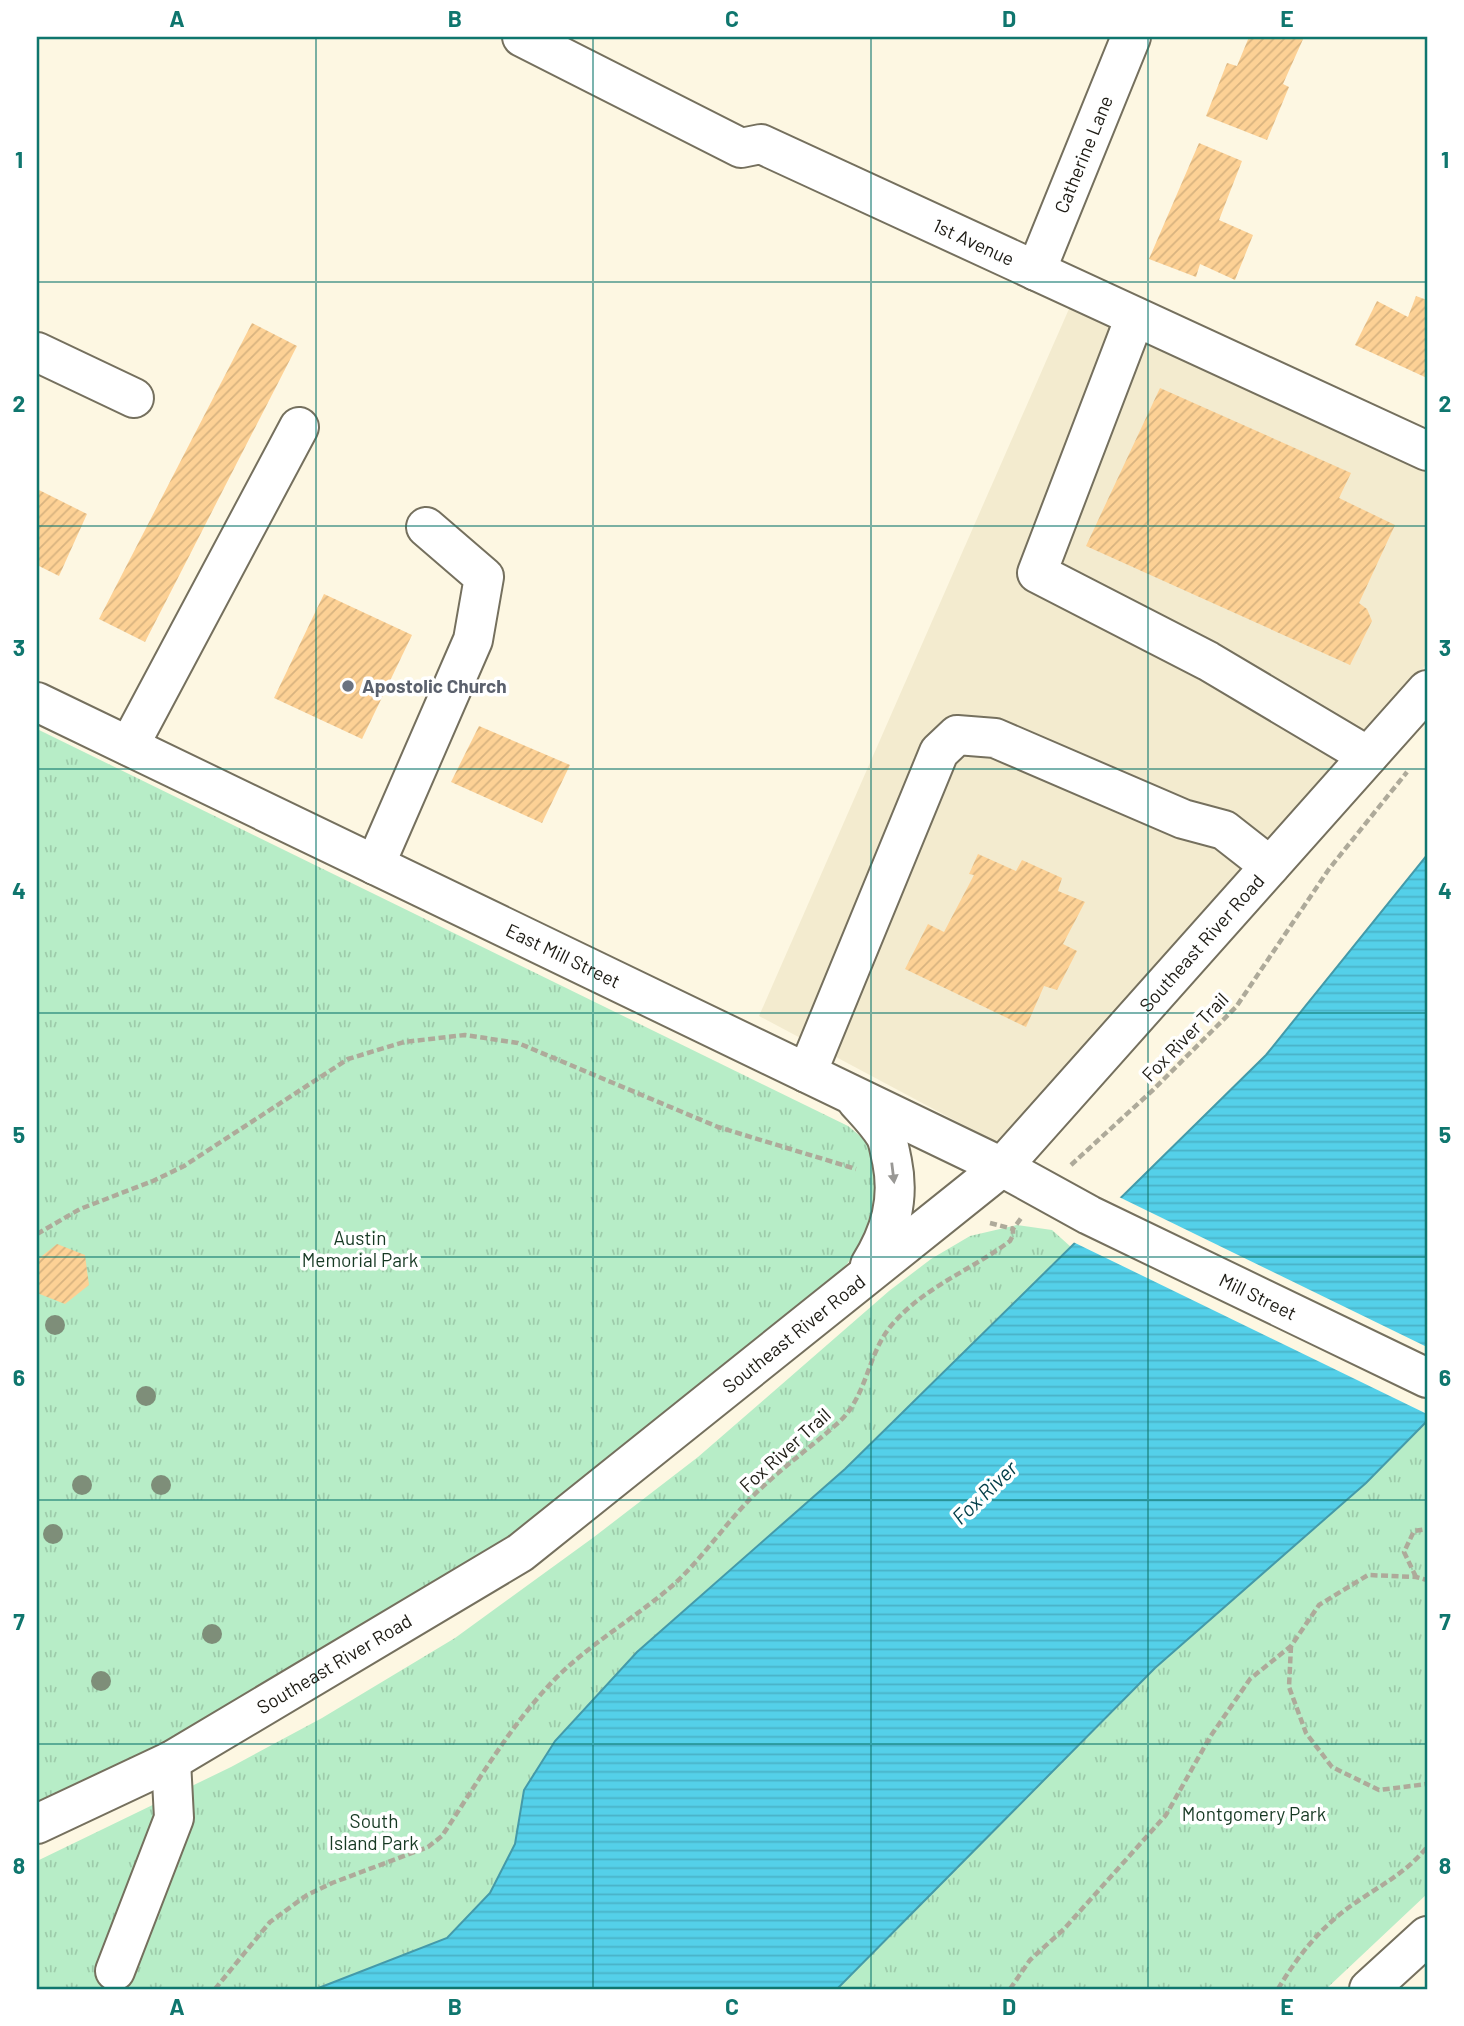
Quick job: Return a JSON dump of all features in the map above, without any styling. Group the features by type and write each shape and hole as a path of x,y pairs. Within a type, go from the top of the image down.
{"street":[{"name":"1st Avenue","path":"522,37 741,148 761,144 1427,451"},
{"name":"Catherine Lane","path":"1036,271 1131,37"},
{"path":"1135,317 1037,573 1208,661 1368,756"},
{"path":"37,352 134,398"},
{"path":"128,746 299,427"},
{"path":"375,865 473,640 484,577 426,527"},
{"name":"Southeast River Road","path":"37,1824 171,1760 520,1553 1002,1167 1427,690"},
{"name":"East Mill Street","path":"37,702 1002,1167 1089,1215"},
{"path":"807,1073 939,752 957,735 995,738 1183,819 1224,830 1269,866"},
{"path":"851,1094 873,1117 886,1138 895,1186 892,1221 881,1248 860,1280"},
{"name":"Mill Street","path":"1089,1215 1427,1378"},
{"path":"115,1971 174,1818 171,1760"},
{"path":"1369,1989 1427,1936"}],"path":[{"name":"Fox River Trail","path":"215,1989 270,1922 307,1895 428,1847 442,1836 518,1719 558,1676 671,1586 755,1494 853,1407 888,1330 905,1310 937,1285 1003,1246 1044,1188 1153,1090 1236,1007 1329,869 1411,767"},
{"path":"37,1234 80,1209 184,1166 348,1059 404,1042 465,1035 518,1043 718,1126 869,1173 895,1186"},
{"path":"946,1212 1013,1229"},
{"path":"1416,1577 1404,1552 1414,1531 1427,1529"},
{"path":"1010,1989 1030,1960 1073,1919 1166,1815 1210,1737 1250,1679 1291,1646 1319,1605 1368,1575 1427,1580"},
{"path":"1291,1646 1289,1687 1306,1733 1332,1767 1379,1790 1427,1784"},
{"path":"1278,1989 1298,1957 1324,1927 1415,1862 1427,1847"}],"shaded area":[{"path":"1072,302 1427,465 1427,662 1410,691 1001,1145 759,1016"}],"green space":[{"name":"Austin Memorial Park","path":"37,729 848,1126 865,1140 874,1153 879,1198 864,1239 847,1264 797,1314 510,1541 170,1745 37,1808"},
{"name":"South Island Park","path":"1017,1225 1052,1230 1071,1247 845,1469 637,1652 555,1741 524,1790 515,1844 490,1893 447,1938 316,1989 37,1989 37,1861 231,1767 322,1718 455,1638 698,1457 889,1291 931,1259 970,1236"},
{"name":"Montgomery Park","path":"1427,1421 1427,1894 1326,1989 837,1989 1155,1668 1366,1483"}],"water":[{"name":"Fox River","path":"1427,855 1427,1421 1366,1483 1155,1668 837,1989 316,1989 447,1938 490,1893 515,1844 524,1790 555,1741 637,1652 845,1469 1266,1055"}],"pier":[{"path":"1117,1196 1427,1347 1427,1414 1071,1241"}],"building":[{"path":"1249,37 1304,37 1283,84 1289,87 1267,140 1206,116 1227,63 1237,66"},
{"path":"1199,143 1242,161 1219,220 1253,235 1235,280 1200,264 1196,277 1149,259"},
{"path":"1416,296 1427,300 1427,378 1355,345 1377,301 1408,317"},
{"path":"252,323 297,346 145,642 99,619"},
{"path":"1160,388 1351,473 1339,498 1395,525 1359,603 1367,609 1372,621 1350,665 1086,546"},
{"path":"37,489 87,514 59,576 37,565"},
{"path":"324,594 412,635 362,739 274,698"},
{"path":"479,726 570,765 542,823 451,782"},
{"path":"978,854 1016,871 1022,860 1062,878 1058,891 1085,902 1063,944 1077,951 1057,990 1044,986 1026,1027 905,969 928,924 944,932 974,875 969,874"},
{"path":"57,1244 85,1255 89,1285 65,1304 37,1293 37,1260"}],"place":[{"name":"Apostolic Church","path":"348,686"}]}
